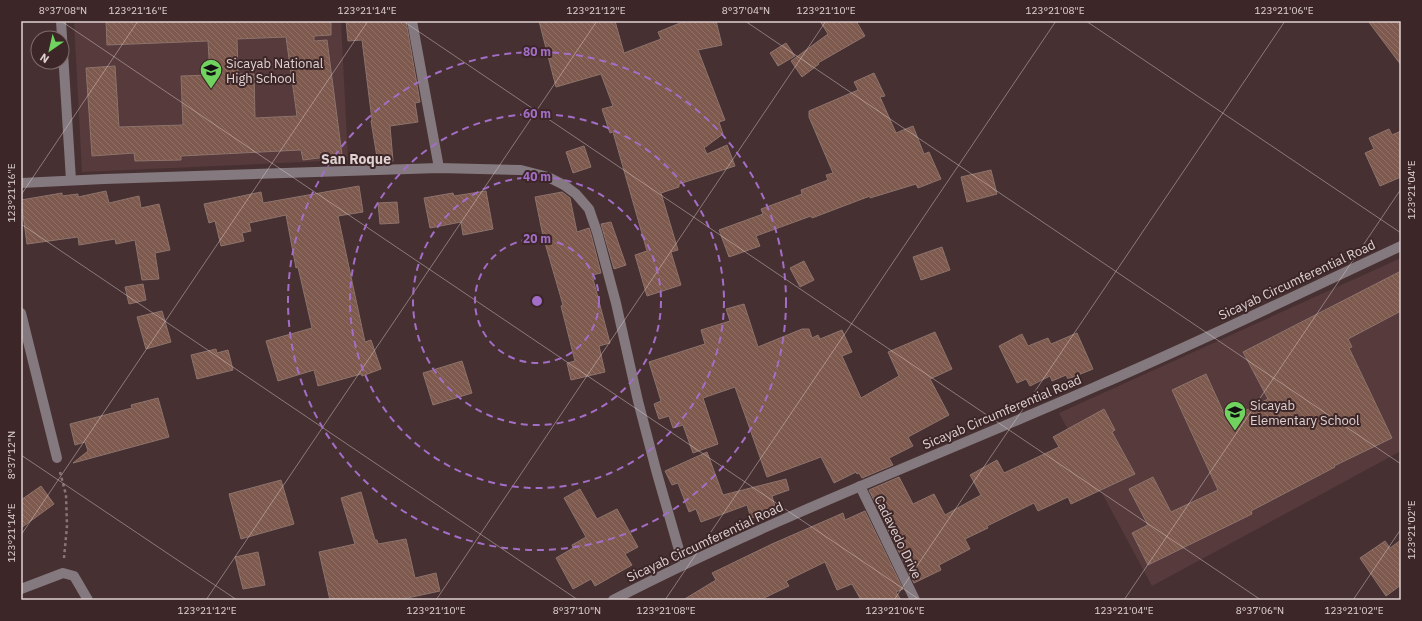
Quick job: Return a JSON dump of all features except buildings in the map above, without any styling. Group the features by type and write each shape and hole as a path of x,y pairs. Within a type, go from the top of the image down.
{"street":[{"path":"61,21 71,180"},
{"path":"412,21 439,168"},
{"path":"21,183 71,180 439,168 521,170 548,177 564,185 576,194 589,209 597,232 616,303 638,401 683,564"},
{"name":"Sicayab Circumferential Road","path":"613,600 683,564 860,486 1099,386 1401,246"},
{"path":"21,313 57,458"},
{"name":"Cadavedo Drive","path":"860,486 915,600"},
{"path":"21,589 63,573 74,576 88,600"}],"path":[{"path":"57,458 66,495 67,526 64,547 63,573"}],"shaded area":[{"name":"Sicayab National High School","path":"74,21 341,21 348,160 82,172"},
{"name":"Sicayab Elementary School","path":"1401,258 1401,451 1152,586 1059,413"}],"place":[{"name":"Sicayab National High School","path":"211,90"},
{"name":"Sicayab Elementary School","path":"1235,432"}],"district":[{"name":"San Roque","path":"356,159"}]}
